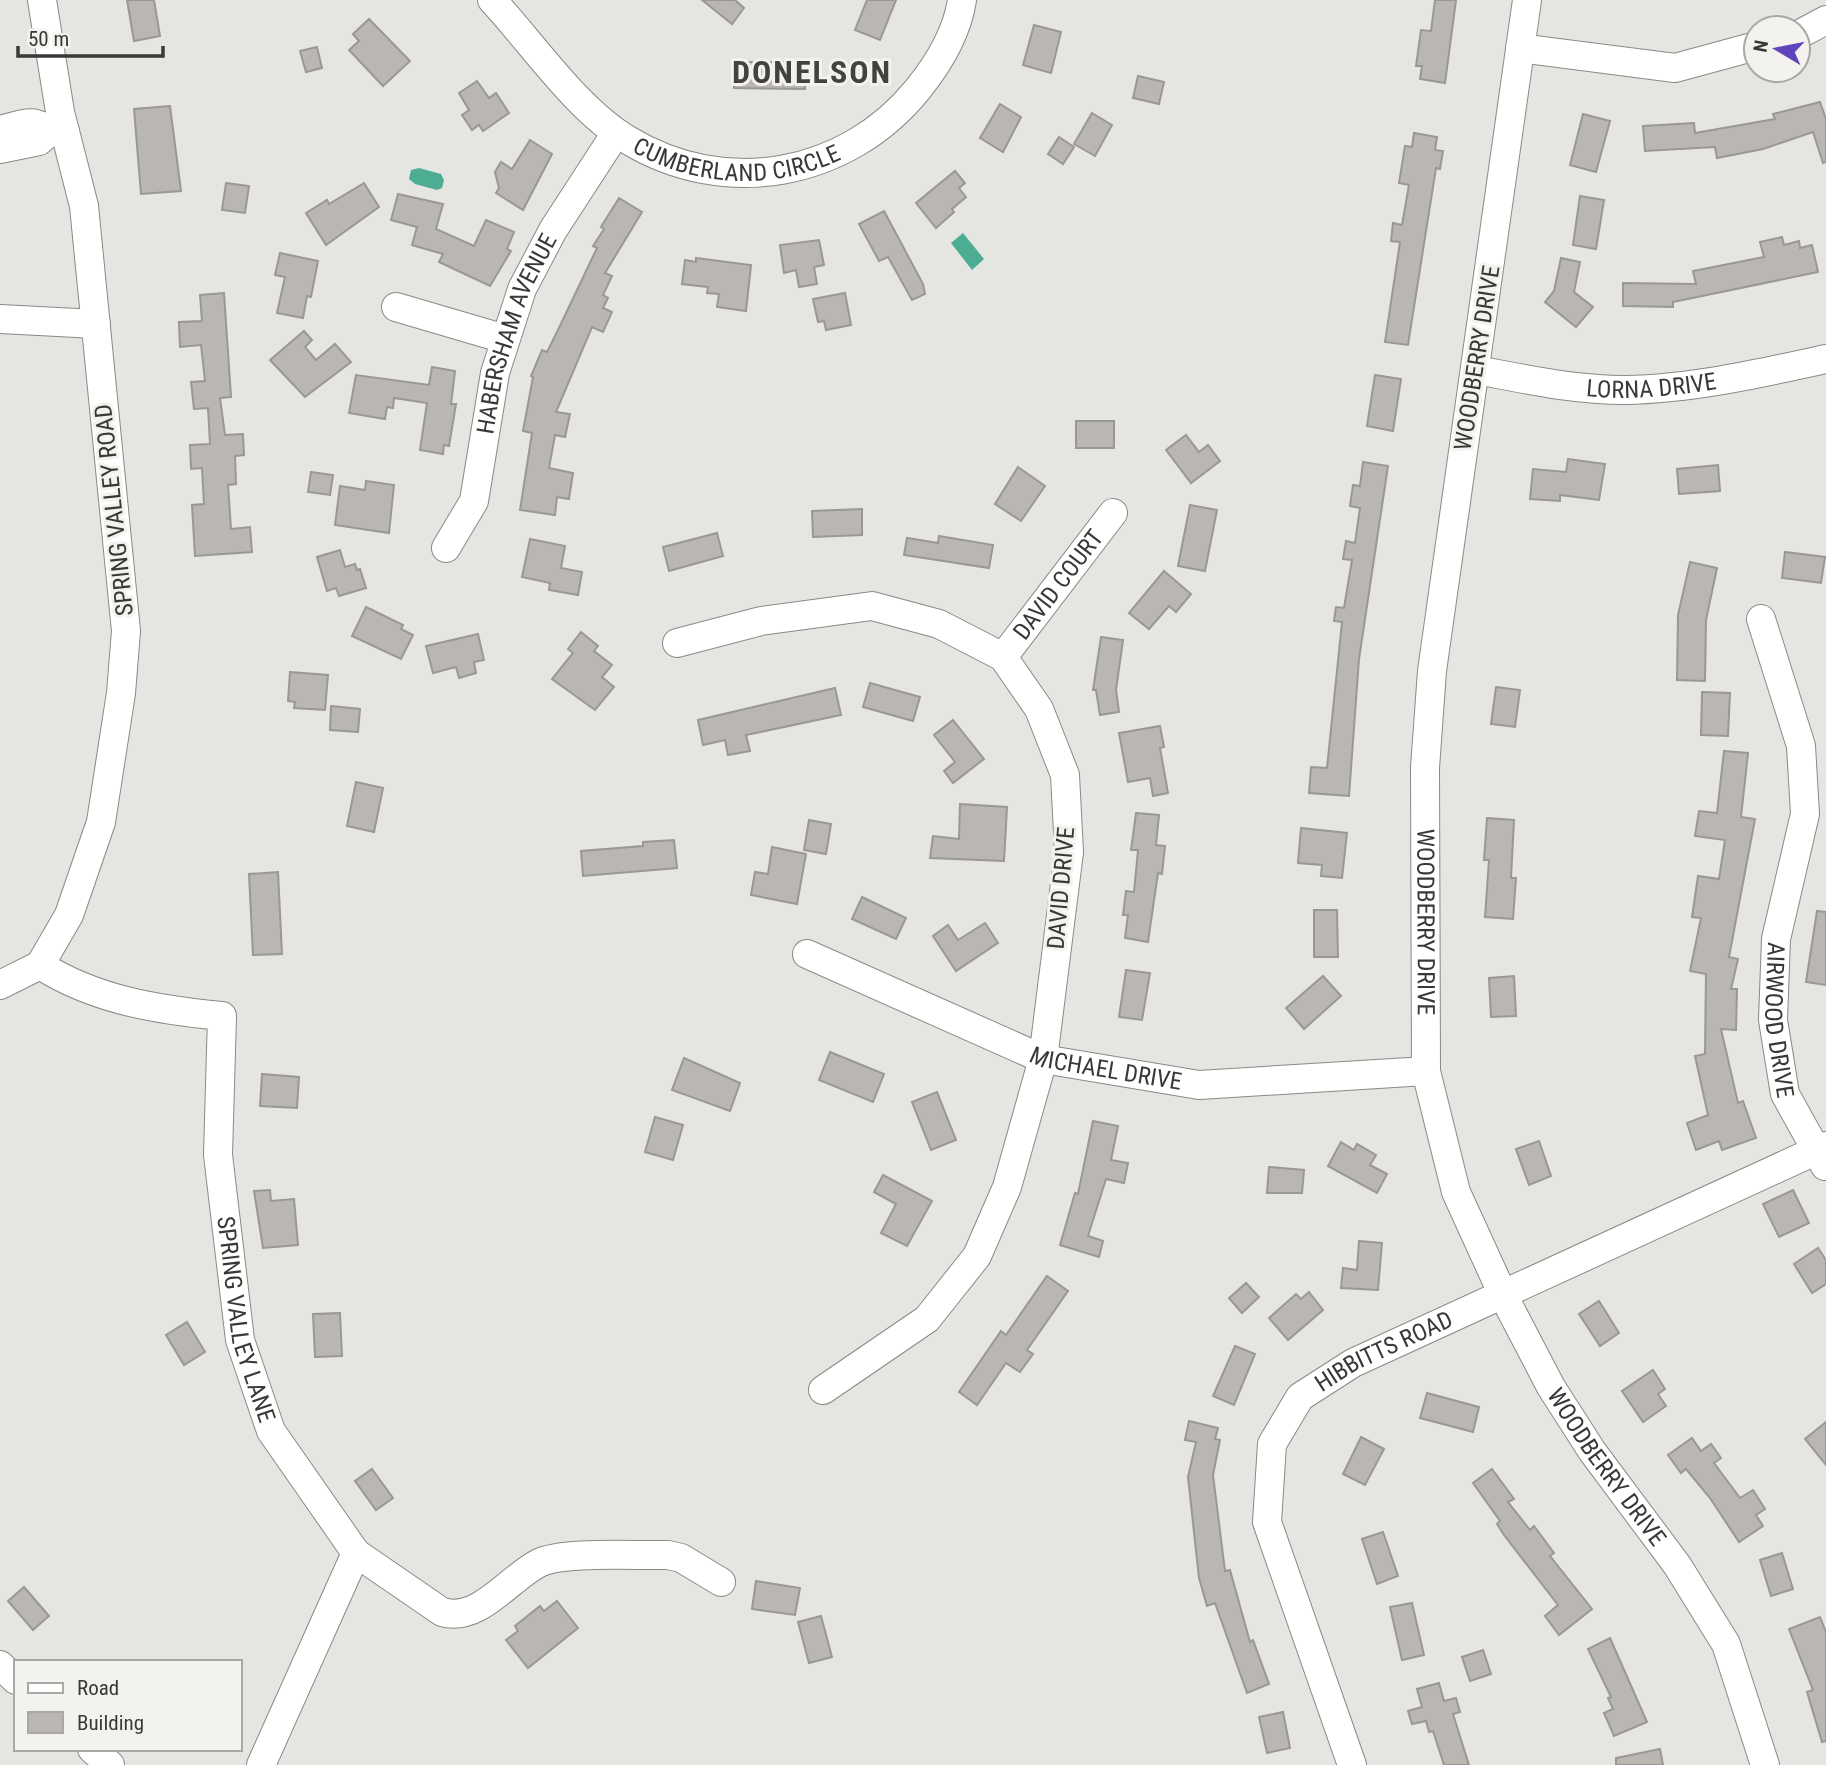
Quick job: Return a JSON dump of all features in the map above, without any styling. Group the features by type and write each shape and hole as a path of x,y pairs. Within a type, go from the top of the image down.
{"street":[{"name":"SPRING VALLEY ROAD","path":"40,965 69,915 101,822 124,667 126,631 85,206 57,131 41,0"},
{"name":"CUMBERLAND CIRCLE","path":"492,0 561,78 616,133 677,163 719,172 763,174 819,162 873,134 912,96 945,49 962,0"},
{"name":"WOODBERRY DRIVE","path":"1527,0 1433,671 1426,754 1426,1071 1455,1192 1503,1295 1551,1387 1592,1451 1677,1565 1726,1644 1765,1765"},
{"path":"1520,48 1675,68 1742,50"},
{"path":"0,130 38,124 57,131"},
{"path":"0,149 38,141 57,131"},
{"name":"HABERSHAM AVENUE","path":"446,548 464,522 476,494 487,412 505,339 522,289 541,252 616,133"},
{"path":"396,307 505,339"},
{"path":"0,319 96,324"},
{"name":"LORNA DRIVE","path":"1476,370 1571,387 1627,390 1746,376 1826,359"},
{"name":"DAVID COURT","path":"1003,657 1113,513"},
{"name":"DAVID DRIVE","path":"677,643 761,621 872,606 939,624 1003,657 1039,709 1065,775 1069,852 1043,1059 1007,1187 978,1256 927,1319 823,1390"},
{"name":"AIRWOOD DRIVE","path":"1761,619 1801,746 1805,814 1776,939 1773,1020 1785,1094 1823,1155"},
{"name":"MICHAEL DRIVE","path":"807,954 1043,1059 1199,1085 1426,1071"},
{"path":"0,985 40,965"},
{"name":"SPRING VALLEY LANE","path":"40,965 70,984 99,993 164,1011 222,1016 218,1155 240,1340 271,1431 356,1553"},
{"name":"HIBBITTS ROAD","path":"1352,1765 1267,1522 1272,1444 1300,1397 1353,1363 1823,1155"},
{"path":"261,1765 356,1553 442,1612 452,1615 477,1607 543,1561 566,1556 668,1555 681,1558 722,1582"},
{"path":"0,1665 14,1678"},
{"path":"94,1751 110,1765"}],"shaded area":[{"path":"419,168 441,174 444,180 442,188 437,190 415,184 409,179 411,170"},
{"path":"963,233 984,259 972,270 951,243"}],"building":[{"path":"127,0 154,0 160,36 134,41"},
{"path":"702,0 735,0 744,8 732,24"},
{"path":"867,0 896,0 880,40 855,30"},
{"path":"1435,0 1456,0 1445,83 1420,79 1422,66 1416,66 1421,30 1431,31"},
{"path":"369,19 410,61 383,86 349,50 359,41 353,34"},
{"path":"1034,25 1061,32 1051,73 1023,65"},
{"path":"317,47 322,68 306,72 300,51"},
{"path":"734,62 805,62 805,89 734,88"},
{"path":"1138,76 1164,82 1159,104 1133,98"},
{"path":"477,81 489,98 496,93 509,113 483,131 479,125 472,130 462,115 469,110 459,93"},
{"path":"1820,102 1826,119 1826,162 1823,163 1813,132 1763,149 1717,158 1715,147 1645,151 1643,126 1694,123 1695,133 1775,119 1773,114"},
{"path":"1000,104 1021,117 1003,152 980,138"},
{"path":"170,106 181,191 141,194 134,109"},
{"path":"1092,113 1112,125 1095,156 1074,144"},
{"path":"1583,114 1610,121 1596,172 1570,165"},
{"path":"1414,133 1437,137 1435,150 1443,151 1440,169 1436,168 1408,345 1385,342 1400,242 1391,241 1393,223 1402,225 1409,185 1399,183 1405,146 1412,147"},
{"path":"1059,137 1074,147 1063,164 1048,154"},
{"path":"530,140 552,154 523,210 496,193 499,188 495,172 501,162 512,169"},
{"path":"955,171 965,183 959,188 966,197 936,228 916,203"},
{"path":"226,183 249,186 245,213 222,210"},
{"path":"364,183 379,207 326,245 306,213 327,200 329,204"},
{"path":"398,194 443,204 436,229 474,246 486,220 514,232 507,249 511,251 490,286 439,262 443,254 412,245 417,227 391,220"},
{"path":"1580,196 1604,200 1596,249 1573,245"},
{"path":"619,198 642,212 605,273 612,276 603,295 608,298 603,308 612,312 603,332 592,327 556,412 570,414 565,437 555,435 549,468 573,473 569,499 557,497 555,515 520,510 532,433 523,431 533,377 531,376 542,350 547,352 557,332 597,248 593,246 604,229 601,227"},
{"path":"884,211 923,284 925,294 912,300 888,257 879,261 859,224"},
{"path":"1782,237 1784,245 1799,241 1800,248 1812,245 1818,272 1673,302 1673,307 1623,306 1623,283 1696,284 1693,271 1764,257 1760,242"},
{"path":"819,240 824,265 814,267 817,284 799,287 796,270 784,273 780,245"},
{"path":"280,253 318,261 311,297 307,296 303,318 277,313 285,277 275,275"},
{"path":"696,258 751,265 746,311 717,307 719,294 707,293 708,287 682,284 685,260 696,262"},
{"path":"1561,258 1580,262 1574,292 1593,307 1576,327 1545,302 1554,291"},
{"path":"224,293 231,397 220,398 225,435 243,434 244,455 235,456 236,484 228,485 231,529 250,527 252,552 195,556 192,505 204,504 202,468 191,469 190,445 210,444 208,408 194,409 191,382 205,381 201,345 180,347 179,322 202,321 200,295"},
{"path":"845,293 851,325 826,330 824,321 818,322 813,299"},
{"path":"304,331 312,340 305,347 316,360 335,344 351,362 305,397 270,360"},
{"path":"432,367 455,371 451,404 456,404 449,446 444,445 443,454 420,450 427,403 394,398 393,408 387,407 385,419 349,413 356,375 429,385"},
{"path":"1375,375 1401,379 1393,431 1367,426"},
{"path":"1076,421 1114,421 1114,448 1076,448"},
{"path":"1186,435 1199,452 1208,445 1220,461 1191,483 1166,450"},
{"path":"1568,459 1605,464 1599,500 1560,495 1560,501 1530,499 1533,469 1566,472"},
{"path":"1363,462 1388,466 1359,659 1349,796 1309,793 1311,767 1327,768 1342,622 1334,621 1336,607 1344,608 1352,560 1343,559 1346,541 1355,543 1360,508 1350,506 1353,485 1360,486"},
{"path":"1718,465 1720,491 1679,494 1677,469"},
{"path":"1018,467 1045,486 1021,521 995,504"},
{"path":"311,472 333,475 330,495 308,492"},
{"path":"366,481 394,485 389,533 335,525 340,486 365,490"},
{"path":"1190,505 1217,510 1205,571 1178,566"},
{"path":"862,509 862,535 813,537 812,511"},
{"path":"717,533 723,556 669,571 663,547"},
{"path":"939,536 993,545 989,568 904,555 907,538 938,543"},
{"path":"530,539 565,546 561,568 582,572 578,595 549,590 550,583 522,577"},
{"path":"340,550 345,567 355,564 357,570 360,569 366,588 339,596 336,588 327,591 317,557"},
{"path":"1785,552 1825,557 1821,583 1782,578"},
{"path":"1690,562 1717,568 1706,620 1705,681 1677,680 1678,615"},
{"path":"1164,571 1191,594 1176,612 1169,606 1149,629 1129,613"},
{"path":"366,607 403,625 401,629 413,635 401,659 352,636"},
{"path":"581,632 598,646 594,651 612,665 602,677 614,687 595,710 552,679 573,653 568,649"},
{"path":"478,634 484,660 474,662 476,673 459,678 456,667 433,673 426,646"},
{"path":"1101,637 1123,640 1116,690 1119,712 1100,715 1096,690 1093,690"},
{"path":"290,672 328,675 325,710 294,708 295,702 288,701"},
{"path":"870,683 920,697 913,721 863,707"},
{"path":"1496,687 1520,690 1515,727 1491,724"},
{"path":"835,688 841,715 746,735 750,751 728,755 725,740 703,745 698,720"},
{"path":"1702,692 1730,693 1728,736 1701,735"},
{"path":"331,706 360,709 358,732 330,730"},
{"path":"953,720 984,759 953,783 944,771 955,762 934,735"},
{"path":"1160,726 1164,747 1160,748 1168,793 1153,796 1150,778 1128,782 1119,733"},
{"path":"1724,751 1748,753 1741,817 1755,819 1729,957 1738,959 1731,989 1737,989 1736,1030 1721,1029 1738,1103 1743,1101 1756,1138 1722,1150 1719,1141 1696,1150 1687,1123 1708,1115 1695,1056 1705,1054 1706,974 1690,971 1701,918 1692,917 1698,876 1719,879 1725,840 1695,836 1699,811 1717,813"},
{"path":"356,782 383,788 374,832 347,826"},
{"path":"960,804 1007,807 1004,861 930,858 933,836 959,839"},
{"path":"1136,813 1159,815 1156,845 1165,846 1162,874 1158,873 1148,942 1125,938 1128,915 1123,915 1126,891 1134,892 1138,850 1131,850"},
{"path":"1487,818 1514,820 1511,878 1516,878 1513,919 1485,917 1489,860 1484,860"},
{"path":"809,820 831,824 826,854 804,850"},
{"path":"1301,828 1347,833 1342,878 1321,876 1322,865 1298,863"},
{"path":"674,840 677,868 583,876 581,851 643,846 643,842"},
{"path":"772,847 806,854 797,904 751,895 755,872 768,874"},
{"path":"278,872 282,954 253,955 249,874"},
{"path":"862,897 906,918 896,939 852,919"},
{"path":"1314,910 1337,910 1338,957 1314,957"},
{"path":"1817,911 1826,912 1826,985 1806,982"},
{"path":"985,923 998,943 956,971 933,936 948,925 958,940"},
{"path":"1126,970 1150,973 1142,1020 1119,1017"},
{"path":"1323,976 1341,996 1304,1029 1286,1008"},
{"path":"1514,976 1516,1016 1491,1017 1489,978"},
{"path":"830,1052 884,1074 873,1102 819,1080"},
{"path":"684,1058 740,1083 730,1111 672,1090"},
{"path":"262,1074 299,1077 297,1108 260,1106"},
{"path":"937,1092 956,1140 931,1150 912,1102"},
{"path":"655,1117 683,1125 673,1160 645,1152"},
{"path":"1093,1121 1118,1126 1111,1160 1128,1163 1124,1183 1106,1179 1088,1236 1103,1241 1099,1257 1060,1245 1075,1193 1078,1194"},
{"path":"1539,1141 1551,1176 1529,1185 1516,1149"},
{"path":"1341,1142 1354,1150 1357,1144 1376,1155 1370,1165 1387,1174 1377,1193 1328,1166"},
{"path":"1269,1167 1304,1170 1302,1193 1267,1193"},
{"path":"883,1175 932,1201 907,1246 881,1233 896,1204 874,1192"},
{"path":"270,1190 271,1201 294,1199 298,1245 263,1248 254,1191"},
{"path":"1793,1190 1809,1223 1779,1237 1763,1204"},
{"path":"1359,1241 1382,1243 1378,1290 1341,1288 1343,1268 1357,1270"},
{"path":"1818,1248 1826,1260 1826,1284 1812,1293 1794,1264"},
{"path":"1047,1276 1068,1291 1027,1350 1033,1354 1020,1372 1006,1363 977,1405 959,1392 1001,1331 1006,1335"},
{"path":"1246,1283 1259,1297 1242,1313 1229,1298"},
{"path":"1309,1292 1323,1310 1288,1340 1269,1318 1296,1294 1301,1299"},
{"path":"1599,1301 1619,1333 1600,1346 1579,1314"},
{"path":"340,1313 342,1356 315,1357 313,1314"},
{"path":"187,1322 205,1352 184,1365 166,1335"},
{"path":"1235,1346 1255,1354 1234,1405 1213,1396"},
{"path":"1653,1370 1665,1389 1658,1394 1666,1406 1643,1422 1622,1391"},
{"path":"1427,1393 1479,1407 1473,1432 1420,1418"},
{"path":"1189,1421 1218,1428 1215,1439 1220,1440 1213,1475 1225,1571 1230,1570 1250,1642 1253,1640 1269,1684 1247,1693 1215,1603 1207,1606 1199,1578 1188,1477 1196,1442 1185,1440"},
{"path":"1826,1422 1826,1465 1805,1439"},
{"path":"1361,1437 1384,1449 1365,1485 1343,1474"},
{"path":"1692,1438 1701,1451 1711,1444 1721,1458 1714,1463 1740,1498 1753,1490 1765,1509 1756,1515 1763,1526 1739,1542 1710,1498 1686,1469 1681,1473 1668,1455"},
{"path":"372,1469 393,1498 376,1510 355,1481"},
{"path":"1492,1469 1514,1499 1508,1502 1530,1530 1534,1526 1554,1553 1550,1556 1592,1609 1559,1635 1545,1616 1558,1605 1504,1535 1497,1524 1500,1521 1473,1483"},
{"path":"1383,1532 1398,1576 1377,1584 1362,1539"},
{"path":"1782,1553 1793,1589 1771,1596 1760,1560"},
{"path":"756,1581 800,1588 795,1615 752,1609"},
{"path":"24,1587 49,1616 33,1630 8,1601"},
{"path":"557,1601 578,1628 528,1668 506,1640 518,1631 515,1626 540,1606 544,1611"},
{"path":"1412,1603 1424,1655 1402,1660 1390,1607"},
{"path":"821,1616 832,1657 809,1663 798,1622"},
{"path":"1820,1617 1826,1632 1826,1741 1822,1742 1807,1692 1813,1690 1789,1629"},
{"path":"1610,1638 1647,1722 1614,1736 1604,1713 1613,1709 1608,1698 1611,1697 1588,1649"},
{"path":"1483,1650 1491,1674 1470,1681 1462,1657"},
{"path":"1439,1683 1444,1701 1456,1698 1460,1712 1453,1714 1469,1765 1444,1765 1433,1731 1429,1732 1426,1721 1412,1724 1408,1711 1422,1707 1417,1689"},
{"path":"1283,1712 1290,1748 1267,1753 1259,1717"},
{"path":"1660,1749 1663,1765 1616,1765 1616,1758"}],"district":[{"name":"DONELSON","path":"812,72"}]}
